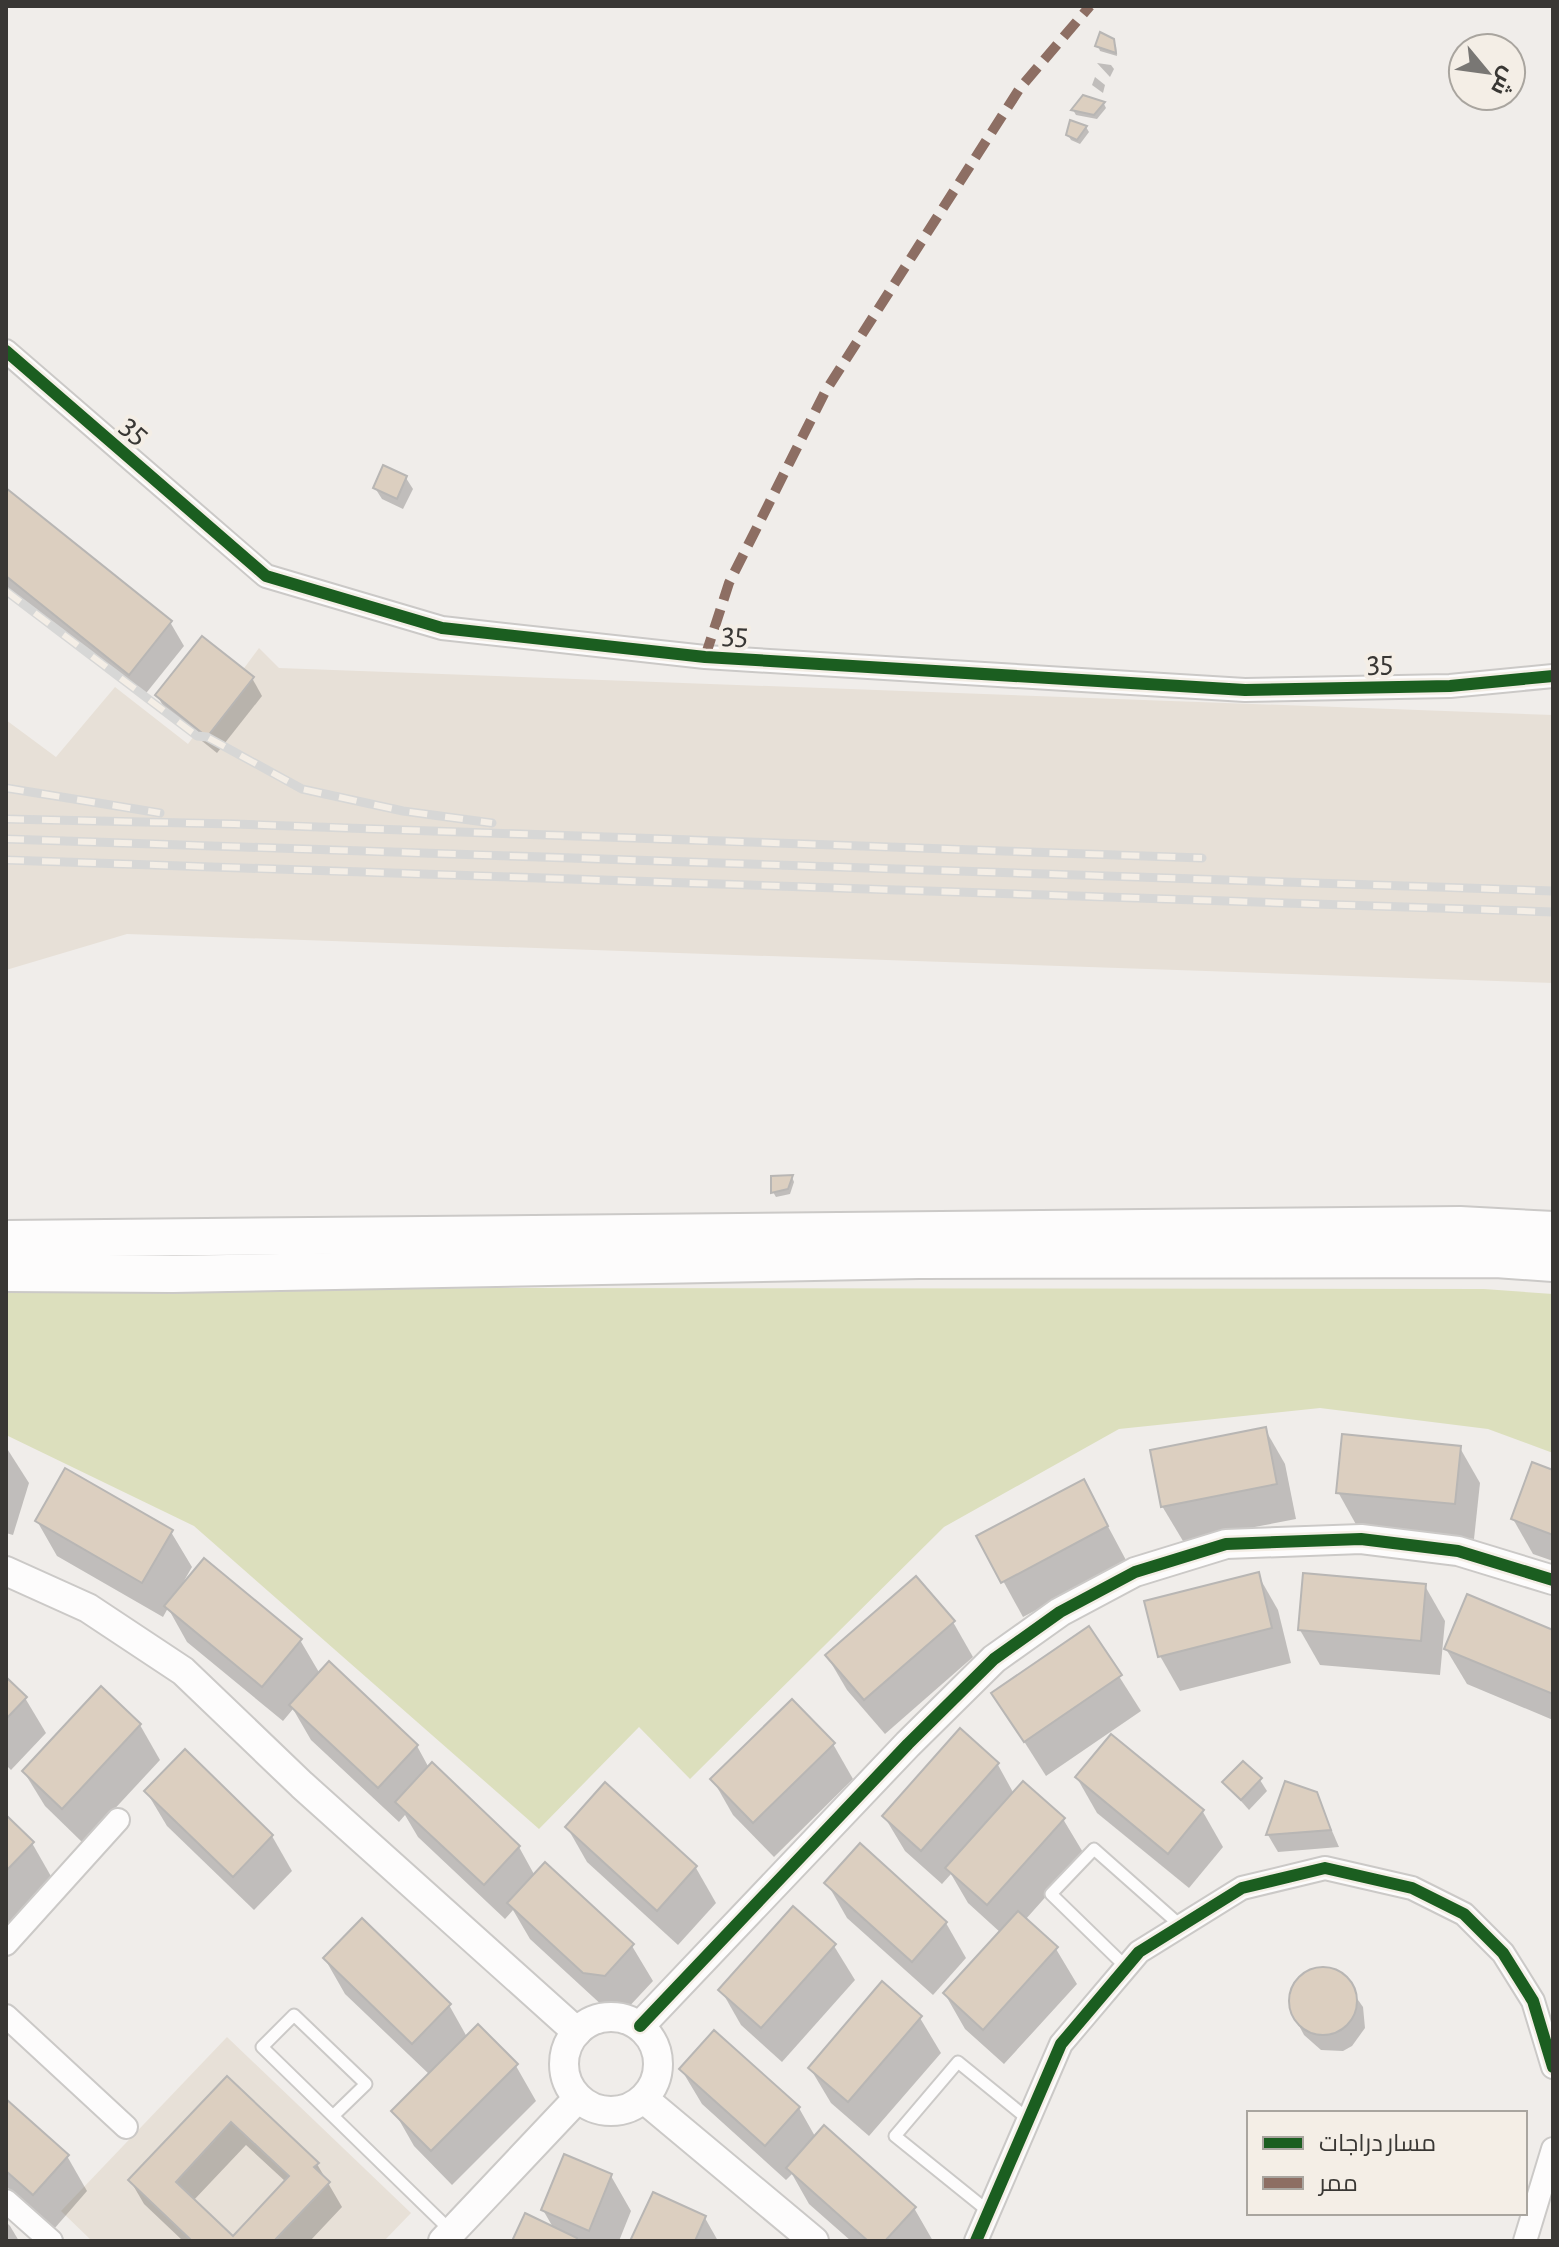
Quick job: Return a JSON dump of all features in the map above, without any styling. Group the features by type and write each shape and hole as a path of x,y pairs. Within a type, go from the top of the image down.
{"main road":[{"path":"6,1239 1460,1225 1553,1230"},
{"path":"6,1273 173,1274 919,1260 1496,1259 1553,1263"}],"street":[{"name":"35","path":"6,351 266,576 442,628 705,657 1245,690 1450,686 1553,676"},
{"path":"640,2026 908,1744 994,1659 1060,1612 1135,1572 1226,1544 1361,1539 1458,1551 1553,1580"},
{"path":"6,1571 88,1608 183,1671 302,1785 577,2032"},
{"path":"6,1944 118,1820"},
{"path":"976,2241 1061,2044 1139,1952 1242,1888 1325,1868 1412,1888 1464,1914 1503,1953 1533,2001 1553,2067"},
{"path":"6,2016 126,2127"},
{"path":"601,2018 628,2020 640,2026 651,2038 658,2062 654,2085 644,2099 632,2107 604,2111 578,2098 565,2073 569,2044 577,2032 601,2018"},
{"path":"447,2236 578,2098"},
{"path":"644,2099 814,2241"},
{"path":"1525,2241 1553,2149"},
{"path":"6,2201 51,2241"}],"lane":[{"path":"1126,1967 1051,1894 1094,1849 1181,1926"},
{"path":"333,2116 366,2084 294,2015 262,2047 333,2116 447,2236"},
{"path":"988,2211 895,2136 958,2062 1028,2119"}],"shaded area":[{"path":"259,648 279,668 1553,715 1553,983 127,934 6,970 6,720 56,757 115,687 188,744"},
{"path":"227,2037 411,2213 384,2241 92,2241 61,2211"}],"green space":[{"path":"501,1288 1484,1289 1553,1294 1553,1453 1488,1429 1320,1408 1119,1429 944,1527 690,1779 639,1727 539,1829 194,1526 6,1435 6,1292"}],"building":[{"path":"1100,32 1114,39 1116,53 1095,46"},
{"path":"1083,95 1105,102 1094,115 1071,110"},
{"path":"1070,120 1087,126 1077,140 1066,135"},
{"path":"383,465 407,476 397,499 373,488"},
{"path":"6,488 172,621 129,675 6,576"},
{"path":"202,636 254,677 207,737 155,695"},
{"path":"793,1175 788,1189 771,1193 771,1176"},
{"path":"1266,1427 1277,1484 1161,1507 1150,1450"},
{"path":"1342,1434 1461,1446 1455,1504 1336,1493"},
{"path":"1532,1462 1553,1470 1553,1535 1511,1519"},
{"path":"65,1468 173,1530 142,1583 35,1521"},
{"path":"1084,1479 1108,1526 1001,1583 976,1536"},
{"path":"204,1558 302,1639 262,1687 164,1606"},
{"path":"1259,1572 1272,1628 1158,1657 1144,1601"},
{"path":"1303,1573 1426,1584 1421,1641 1298,1630"},
{"path":"916,1576 955,1621 864,1700 825,1655"},
{"path":"1467,1594 1553,1630 1553,1694 1444,1649"},
{"path":"1089,1626 1122,1675 1024,1742 991,1693"},
{"path":"329,1661 418,1745 378,1788 289,1705"},
{"path":"6,1677 27,1697 6,1719"},
{"path":"101,1686 141,1724 62,1809 22,1771"},
{"path":"792,1699 835,1743 753,1823 710,1779"},
{"path":"960,1728 999,1763 921,1851 882,1816"},
{"path":"1111,1734 1204,1810 1168,1854 1075,1777"},
{"path":"185,1749 273,1835 233,1877 144,1791"},
{"path":"1243,1761 1262,1778 1241,1800 1222,1782"},
{"path":"432,1762 520,1846 484,1885 395,1802"},
{"path":"1023,1781 1065,1818 987,1905 945,1868"},
{"path":"1285,1781 1317,1792 1331,1830 1266,1835"},
{"path":"605,1782 697,1866 657,1911 565,1827"},
{"path":"6,1815 34,1842 6,1871"},
{"path":"860,1843 947,1922 912,1962 824,1883"},
{"path":"545,1862 634,1944 605,1976 583,1973 507,1903"},
{"path":"793,1906 836,1944 761,2028 718,1990"},
{"path":"1018,1911 1058,1947 983,2030 943,1993"},
{"path":"362,1918 451,2004 412,2044 323,1958"},
{"path":"1323,1967 1336,1969 1347,1977 1355,1988 1355,2014 1347,2025 1336,2033 1323,2035 1310,2033 1299,2025 1291,2014 1289,2001 1291,1988 1299,1977 1310,1969"},
{"path":"882,1981 922,2016 848,2102 808,2068"},
{"path":"478,2024 518,2064 431,2151 391,2111"},
{"path":"714,2030 800,2107 765,2146 679,2069"},
{"path":"227,2076 319,2163 314,2167 330,2182 274,2241 192,2241 128,2180","holes":["231,2122 289,2176 233,2236 176,2182"]},
{"path":"6,2099 69,2155 33,2195 6,2171"},
{"path":"824,2125 916,2207 885,2241 868,2241 786,2168"},
{"path":"564,2154 612,2174 589,2231 541,2210"},
{"path":"653,2192 706,2216 695,2241 630,2241"},
{"path":"525,2213 577,2238 576,2241 512,2241"}],"railway":[{"path":"6,591 197,736 207,737 302,789 403,811 492,823"},
{"path":"6,788 160,813"},
{"path":"6,819 234,824 1202,858"},
{"path":"6,839 1553,891"},
{"path":"6,860 1553,912"}],"marked path":[{"path":"705,657 729,583 825,392 1020,88 1090,6"}],"cycle path":[{"path":"6,351 266,576 442,628 705,657 1245,690 1450,686 1553,676"},
{"path":"640,2026 908,1744 994,1659 1060,1612 1135,1572 1226,1544 1361,1539 1458,1551 1553,1580"},
{"path":"976,2241 1061,2044 1139,1952 1242,1888 1325,1868 1412,1888 1464,1914 1503,1953 1533,2001 1553,2067"}]}
